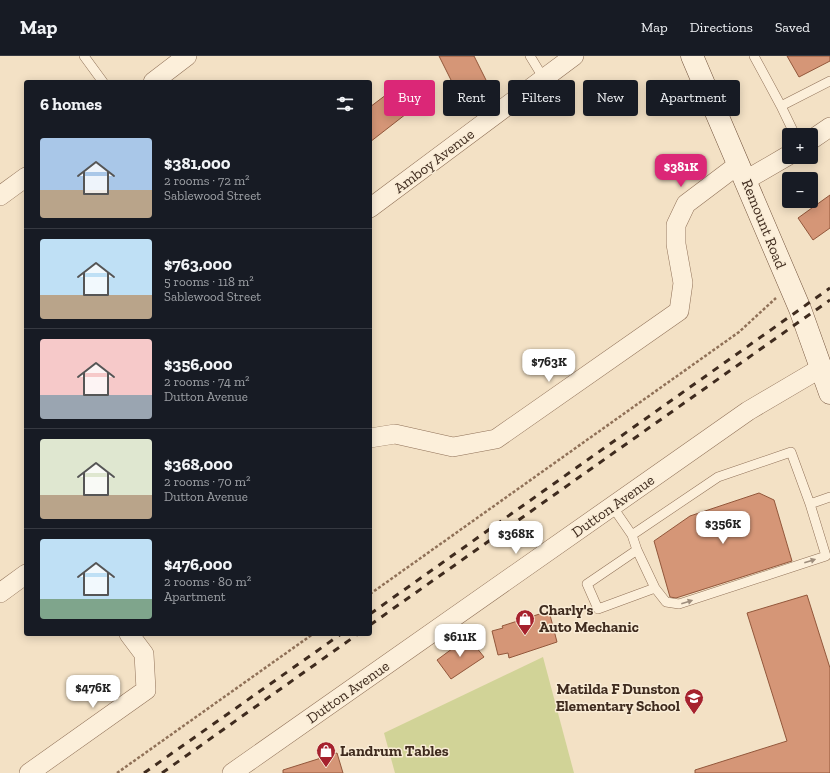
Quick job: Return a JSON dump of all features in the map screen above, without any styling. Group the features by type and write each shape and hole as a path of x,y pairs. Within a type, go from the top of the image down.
{"main road":[{"name":"Remount Road","path":"692,56 800,309 826,365 830,393"}],"street":[{"path":"155,80 187,56"},
{"name":"Amboy Avenue","path":"372,207 574,56"},
{"path":"818,135 830,127"},
{"path":"372,438 394,434 453,447 496,439 679,311 683,283 676,244 676,225 686,204 742,172 782,158"},
{"path":"0,196 24,178"},
{"name":"Dutton Avenue","path":"240,770 748,411 826,365"},
{"path":"0,593 24,575"},
{"path":"29,773 146,690 144,654 130,636"}],"lane":[{"path":"84,56 102,80"},
{"path":"530,56 544,79"},
{"path":"754,56 792,128"},
{"path":"781,106 830,81"},
{"path":"612,506 632,535 637,550 655,588 666,602 679,604 826,556 810,504 791,452 718,477 632,535"},
{"path":"810,504 830,497"},
{"path":"637,550 587,584 598,609 655,588"}],"path":[{"path":"372,593 739,332 790,285"},
{"path":"117,773 310,636"}],"green space":[{"path":"543,657 574,773 395,773 384,733"}],"building":[{"path":"439,56 474,56 486,80 451,80"},
{"path":"787,56 830,56 830,61 799,77"},
{"path":"384,96 384,116 403,116 372,140 372,105"},
{"path":"830,195 830,228 813,240 798,218 812,208 818,208 818,204"},
{"path":"759,493 774,500 792,561 676,598 670,597 654,541 690,516"},
{"path":"807,595 830,668 830,773 695,773 695,770 787,741 747,613"},
{"name":"Charly's Auto Mechanic","path":"549,611 557,642 509,658 508,653 498,655 492,631 503,628 502,626"},
{"path":"468,637 484,657 451,679 437,660"},
{"name":"Landrum Tables","path":"337,753 343,773 283,773 283,770"}],"railway":[{"path":"372,613 830,288"},
{"path":"372,624 830,300"},
{"path":"144,773 338,636"},
{"path":"162,773 355,636"}],"place":[{"name":"Charly's Auto Mechanic","path":"525,636"},
{"name":"Matilda F Dunston Elementary School","path":"694,715"},
{"name":"Landrum Tables","path":"326,768"}]}
